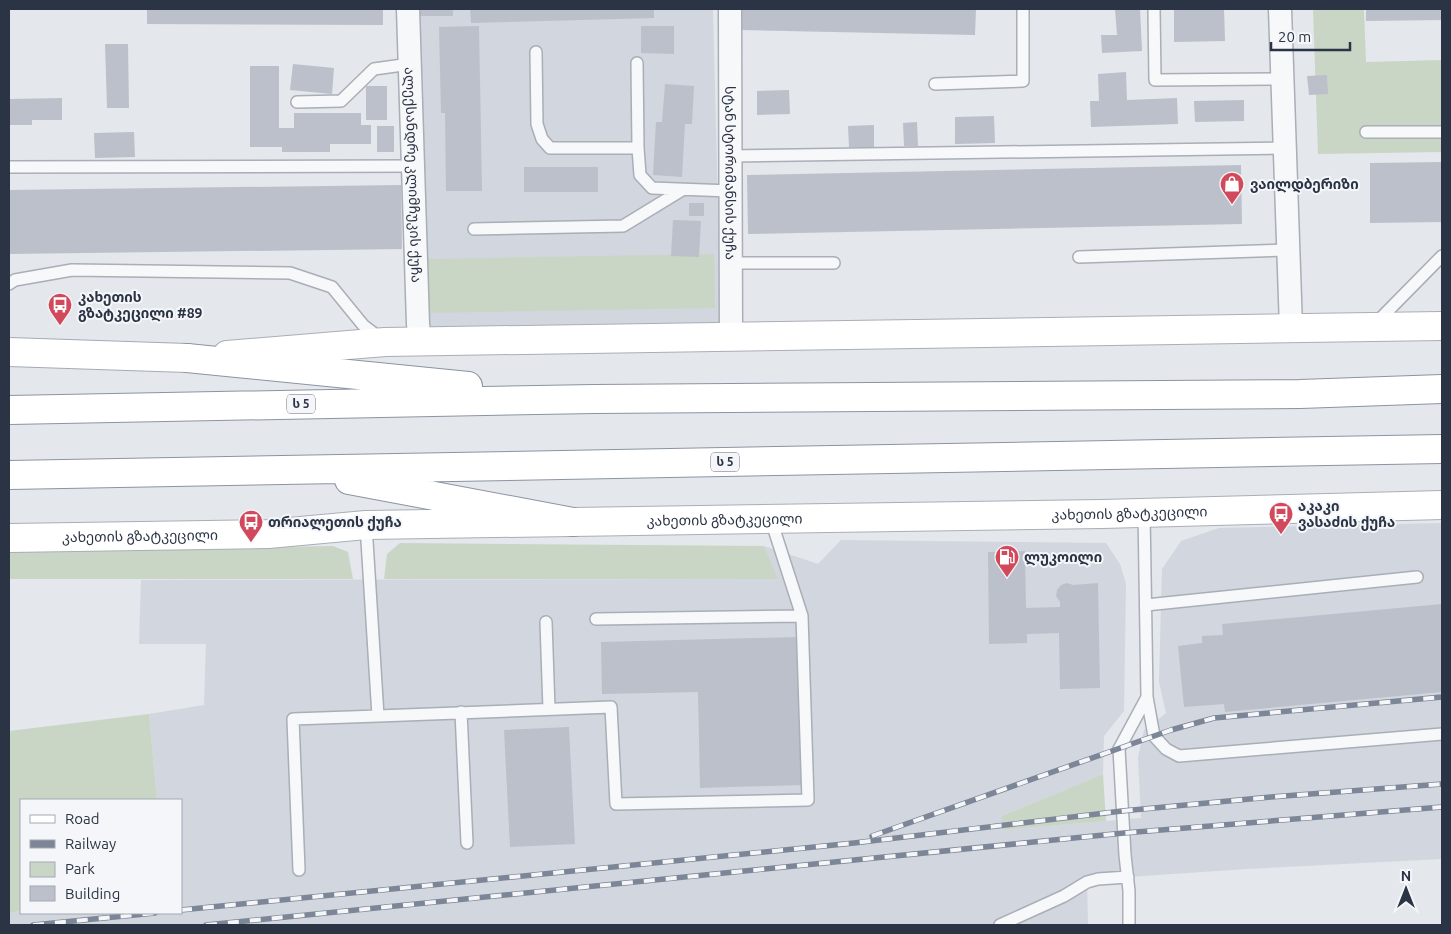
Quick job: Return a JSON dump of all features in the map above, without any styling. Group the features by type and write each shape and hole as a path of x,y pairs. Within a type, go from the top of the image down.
{"main road":[{"path":"187,358 385,342 1442,326"},
{"path":"9,352 187,358 594,399"},
{"name":"ს 5","path":"9,410 594,399 1290,394 1442,389"},
{"name":"ს 5","path":"9,475 1442,449"},
{"path":"291,470 573,522"},
{"name":"კახეთის გზატკეცილი","path":"9,538 268,534 366,525 1102,514 1442,505"}],"street":[{"name":"ალექსანდრე კლიმჩუკის ქუჩა","path":"408,9 417,314 420,342"},
{"name":"სტან სტორიმანსის ქუჩა","path":"730,9 731,337"},
{"path":"1280,9 1291,328"}],"lane":[{"path":"935,84 1023,81 1023,9"},
{"path":"1154,9 1155,80 1282,79"},
{"path":"536,52 537,124 542,139 550,148 638,148"},
{"path":"638,63 638,148 640,176 652,188 730,191"},
{"path":"297,102 342,101 374,69 410,64"},
{"path":"1366,132 1442,132"},
{"path":"730,156 1285,148"},
{"path":"9,167 413,166"},
{"path":"474,229 623,226 682,190"},
{"path":"1079,257 1288,250"},
{"path":"1372,327 1442,256"},
{"path":"731,263 834,263"},
{"path":"9,284 14,280 72,270 290,273 332,287 363,325 385,342"},
{"path":"1144,512 1147,697 1154,736 1166,749 1178,756 1442,734"},
{"path":"299,870 293,719 611,707 616,804 808,800 802,616 771,520"},
{"path":"366,525 378,716"},
{"path":"1146,605 1417,577"},
{"path":"596,619 802,616"},
{"path":"546,622 549,709"},
{"path":"1129,925 1120,749 1147,697"},
{"path":"461,712 467,843"},
{"path":"1000,925 1064,896 1088,882 1098,879 1128,878"}],"shaded area":[{"path":"414,9 713,9 721,325 427,329"},
{"path":"1442,523 1442,859 1247,869 1128,877 1087,882 1088,925 9,925 9,913 20,911 20,914 182,914 182,799 157,799 149,714 204,705 206,644 139,644 141,580 777,579 764,546 818,564 841,540 1106,543 1120,564 1126,584 1124,711 1104,736 1103,774 1002,816 1002,830 1141,818 1138,757 1144,730 1166,713 1159,682 1162,569 1181,541 1219,528"}],"green space":[{"path":"1313,9 1364,9 1366,62 1442,60 1442,152 1318,154"},
{"path":"714,254 715,308 429,313 428,259"},
{"path":"400,543 764,546 778,579 384,579 387,554"},
{"path":"333,546 348,552 353,579 9,579 9,551"},
{"path":"149,714 157,799 20,799 20,911 9,913 9,731"},
{"path":"1103,774 1106,821 1002,830 1002,816"}],"building":[{"path":"147,9 383,9 383,25 147,24"},
{"path":"416,9 453,9 453,16 416,16"},
{"path":"470,9 654,9 654,18 471,23"},
{"path":"741,9 976,9 975,35 741,30"},
{"path":"1115,9 1140,9 1142,51 1102,53 1101,35 1117,35"},
{"path":"1174,9 1224,9 1225,41 1174,42"},
{"path":"1366,9 1442,9 1442,20 1366,21"},
{"path":"479,26 482,191 446,191 445,113 441,113 439,27"},
{"path":"641,26 674,26 674,54 641,53"},
{"path":"105,44 128,44 129,108 107,108"},
{"path":"293,64 334,68 332,94 290,90"},
{"path":"250,66 279,66 279,128 294,128 294,113 361,113 361,125 371,125 371,144 330,144 330,152 282,152 282,147 250,147"},
{"path":"1126,72 1127,100 1177,98 1178,124 1091,127 1090,101 1099,101 1098,74"},
{"path":"1327,75 1328,94 1309,95 1307,76"},
{"path":"665,84 694,86 692,124 685,124 682,177 653,175 656,122 662,122"},
{"path":"366,86 387,86 387,120 366,120"},
{"path":"789,90 790,114 757,115 757,91"},
{"path":"62,98 62,120 32,120 32,125 9,125 9,99"},
{"path":"1244,100 1244,121 1195,122 1194,101"},
{"path":"994,116 995,143 955,144 955,117"},
{"path":"917,122 918,146 904,146 903,123"},
{"path":"874,125 874,147 849,147 848,126"},
{"path":"377,126 394,126 394,152 377,152"},
{"path":"134,132 135,157 95,158 94,133"},
{"path":"1442,162 1442,222 1370,223 1370,163"},
{"path":"1241,165 1242,224 748,234 747,175"},
{"path":"524,167 598,167 598,192 524,192"},
{"path":"401,185 402,249 9,254 9,190"},
{"path":"689,203 704,203 704,216 689,216"},
{"path":"673,220 701,221 699,257 671,256"},
{"path":"1025,551 1026,608 1060,607 1060,602 1056,596 1057,590 1061,585 1067,583 1073,585 1098,583 1100,688 1060,689 1059,633 1027,634 1027,643 989,644 988,552"},
{"path":"1442,604 1442,692 1225,712 1224,704 1184,707 1178,646 1202,643 1202,636 1223,635 1222,624"},
{"path":"798,637 802,785 700,788 698,692 602,694 601,642"},
{"path":"569,727 575,844 510,847 504,730"}],"railway":[{"path":"872,836 1171,730 1214,718 1442,697"},
{"path":"182,910 854,843 1122,811 1442,784"},
{"path":"206,925 1124,833 1442,807"},
{"path":"33,925 145,914"}],"place":[{"name":"ვაილდბერიზი","path":"1232,205"},
{"name":"კახეთის გზატკეცილი #89","path":"60,326"},
{"name":"აკაკი ვასაძის ქუჩა","path":"1281,535"},
{"name":"თრიალეთის ქუჩა","path":"251,543"},
{"name":"ლუკოილი","path":"1007,578"}]}
